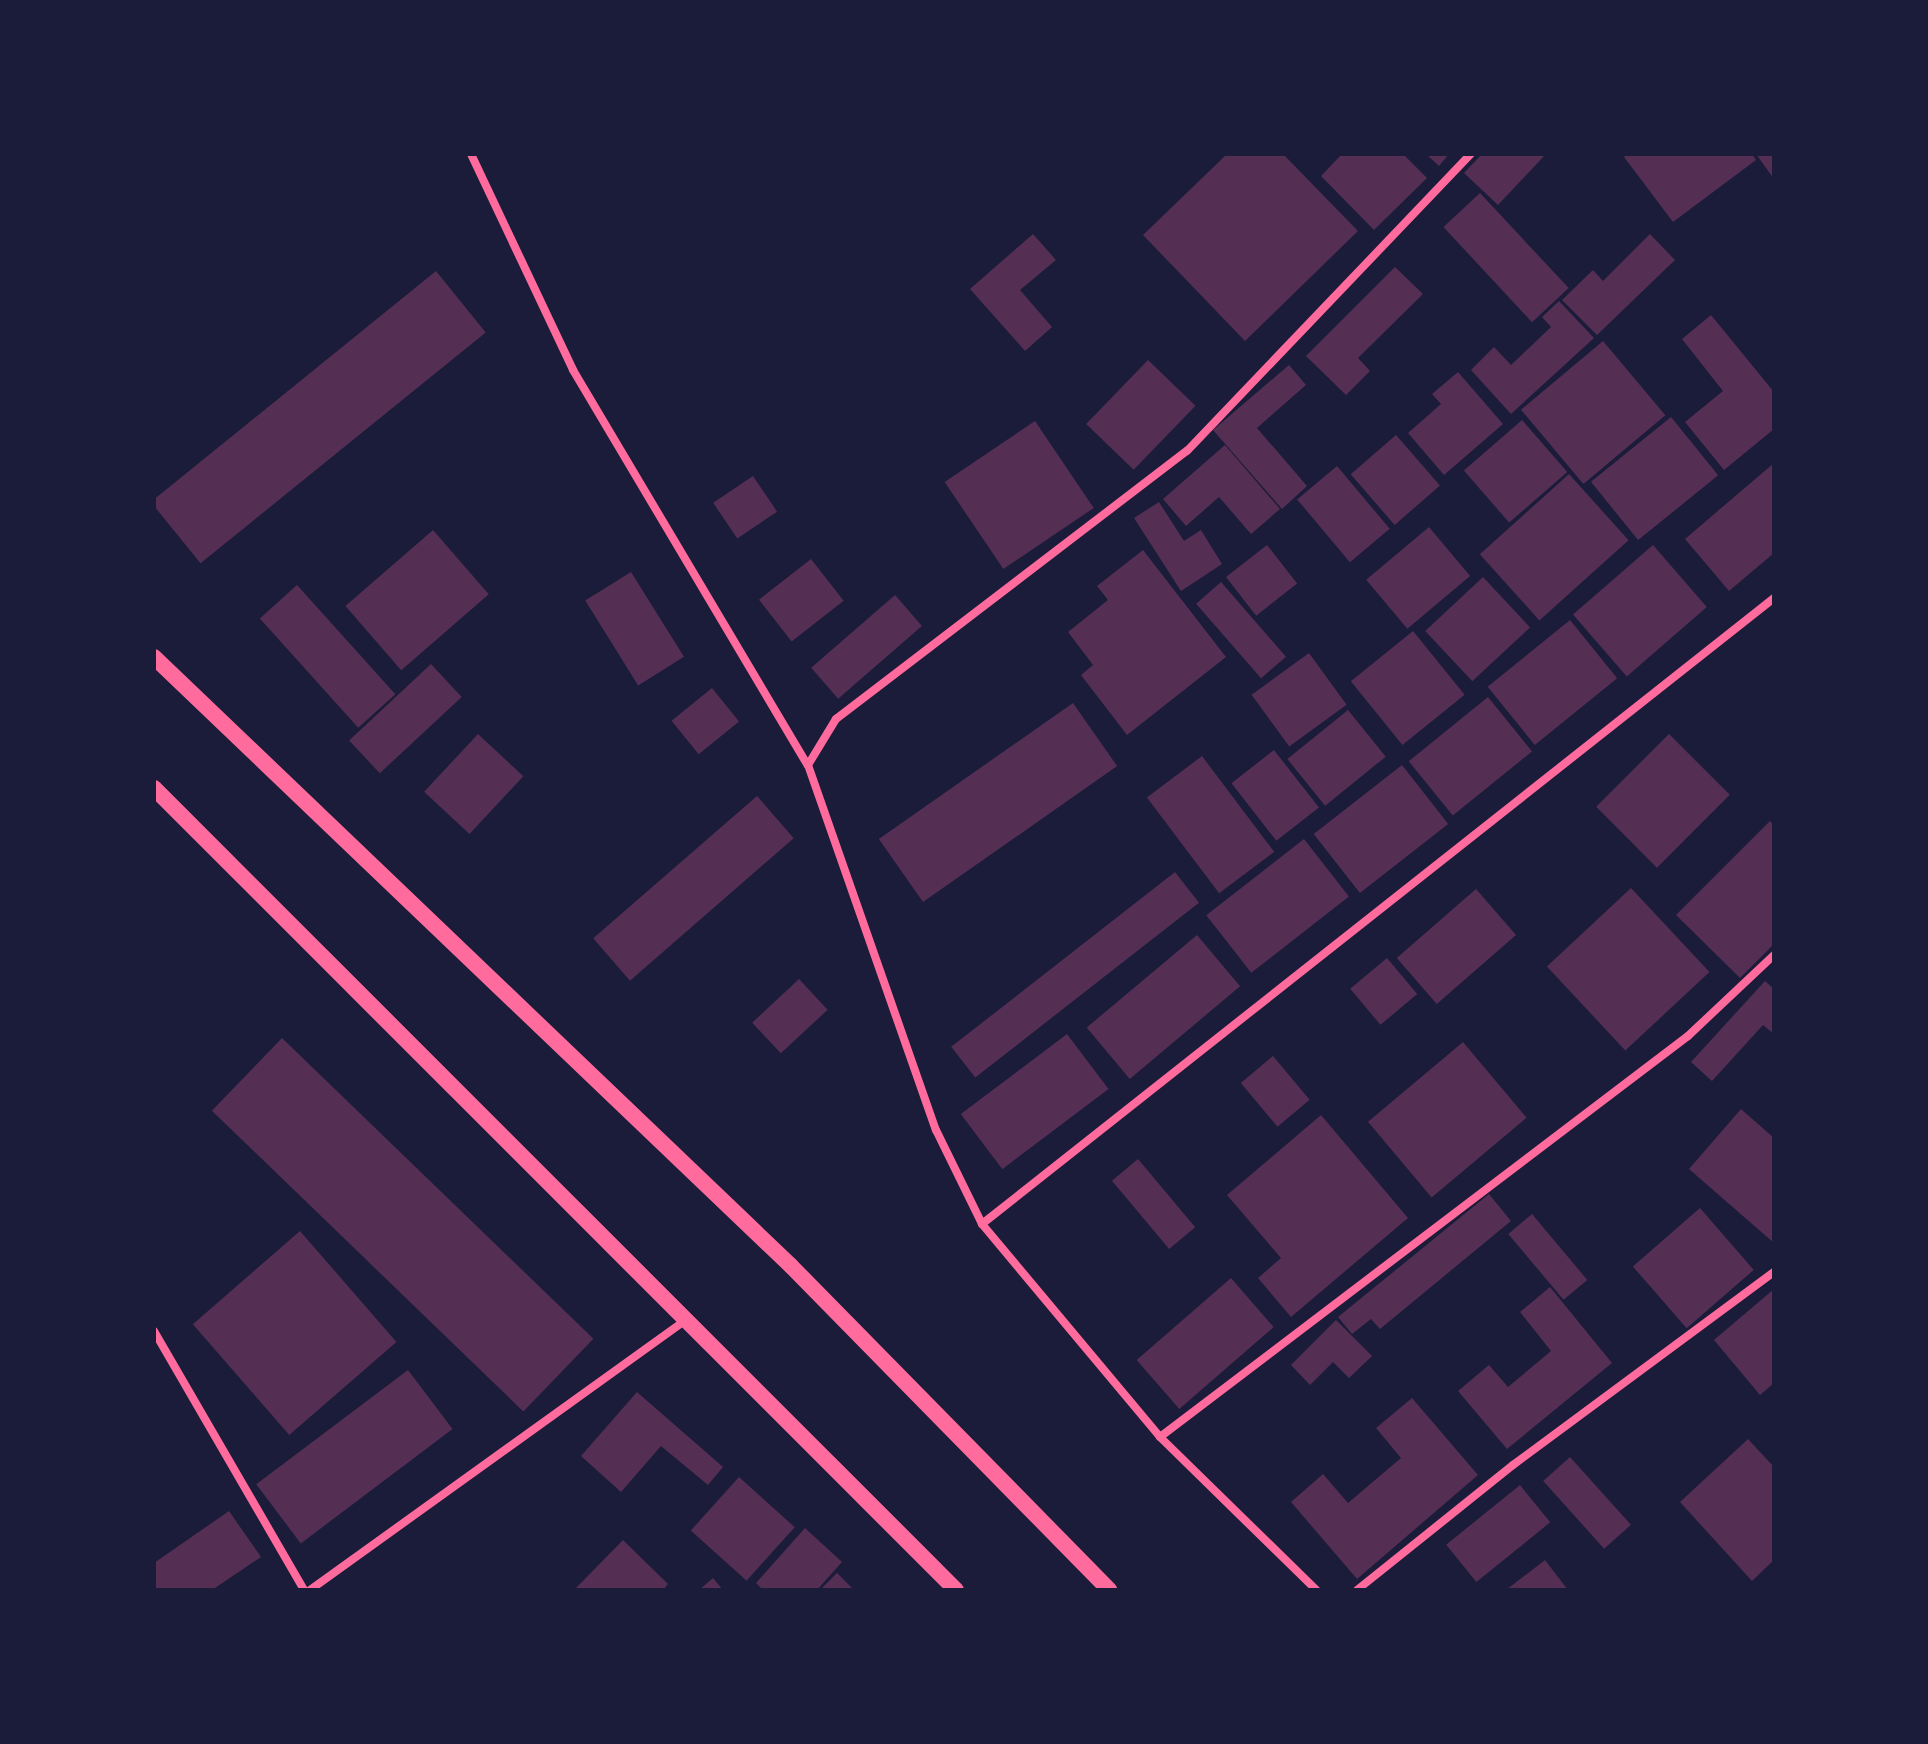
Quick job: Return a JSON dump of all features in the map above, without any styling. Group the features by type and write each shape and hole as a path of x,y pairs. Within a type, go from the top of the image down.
{"main road":[{"path":"154,657 791,1266 1109,1590"},
{"path":"154,788 688,1318 956,1590"}],"street":[{"path":"471,154 573,370 808,765 936,1130 982,1224 1160,1437 1316,1590"},
{"path":"808,765 836,719 1187,451 1471,154"},
{"path":"982,1224 1774,598"},
{"path":"1160,1437 1688,1036 1774,955"},
{"path":"1357,1590 1513,1465 1774,1272"},
{"path":"154,1331 307,1590 688,1318"}],"building":[{"path":"1227,154 1283,154 1358,231 1245,341 1143,235"},
{"path":"1342,154 1403,154 1427,178 1374,230 1321,176"},
{"path":"1426,154 1449,154 1439,166"},
{"path":"1482,154 1546,154 1498,205 1464,173"},
{"path":"1627,154 1752,154 1756,160 1673,222 1624,157"},
{"path":"1756,154 1774,154 1774,179"},
{"path":"1480,193 1569,288 1532,322 1443,227"},
{"path":"1033,234 1056,260 1020,290 1052,327 1025,351 970,289"},
{"path":"1650,234 1675,260 1597,335 1562,300 1593,270 1603,281"},
{"path":"1395,267 1423,294 1358,358 1370,371 1346,395 1306,356"},
{"path":"436,271 486,332 201,563 154,506 154,499"},
{"path":"1559,301 1594,338 1511,414 1471,370 1494,347 1511,365 1551,327 1542,317"},
{"path":"1711,315 1774,392 1774,429 1724,470 1685,422 1723,391 1682,339"},
{"path":"1603,341 1665,415 1583,484 1521,410"},
{"path":"1148,360 1195,406 1134,470 1086,424"},
{"path":"1289,365 1306,385 1257,428 1307,486 1282,509 1213,430"},
{"path":"1458,372 1503,424 1444,475 1408,433 1441,404 1432,394"},
{"path":"1671,417 1718,475 1638,540 1591,482"},
{"path":"1522,420 1567,472 1509,523 1464,471"},
{"path":"1035,421 1094,508 1003,569 945,482"},
{"path":"1396,435 1440,486 1395,525 1351,474"},
{"path":"1225,445 1280,509 1251,534 1219,497 1186,526 1163,499"},
{"path":"1774,463 1774,553 1729,591 1685,539"},
{"path":"1337,466 1390,529 1350,562 1297,499"},
{"path":"1569,474 1629,540 1539,620 1480,554"},
{"path":"753,476 777,512 737,538 713,503"},
{"path":"1159,502 1184,541 1201,530 1222,564 1181,591 1134,518"},
{"path":"1429,527 1470,576 1407,629 1366,580"},
{"path":"433,530 489,594 401,670 345,606"},
{"path":"1267,545 1297,584 1256,616 1226,577"},
{"path":"1653,545 1707,607 1627,676 1573,615"},
{"path":"1143,550 1226,657 1127,735 1081,675 1093,665 1068,632 1108,600 1097,586"},
{"path":"811,559 844,601 792,641 759,600"},
{"path":"631,572 684,657 638,685 585,601"},
{"path":"1483,577 1530,627 1472,681 1425,631"},
{"path":"1221,582 1286,657 1261,678 1196,604"},
{"path":"297,585 395,694 358,728 260,618"},
{"path":"895,595 922,626 838,699 811,668"},
{"path":"1570,620 1617,678 1535,745 1488,687"},
{"path":"1413,631 1465,695 1402,745 1351,681"},
{"path":"1309,653 1347,705 1289,747 1252,695"},
{"path":"431,664 462,697 380,773 349,740"},
{"path":"712,688 739,721 699,754 672,721"},
{"path":"1488,697 1532,751 1453,816 1409,761"},
{"path":"1073,703 1117,766 923,902 879,839"},
{"path":"1348,710 1386,757 1325,806 1287,759"},
{"path":"478,734 523,776 469,834 424,792"},
{"path":"1669,734 1730,795 1657,868 1596,807"},
{"path":"1274,750 1319,808 1276,841 1231,783"},
{"path":"1202,756 1274,852 1219,893 1147,798"},
{"path":"1402,765 1448,824 1360,893 1314,834"},
{"path":"757,796 794,838 630,981 593,938"},
{"path":"1770,821 1774,826 1774,944 1740,978 1676,915"},
{"path":"1304,839 1349,897 1251,973 1206,915"},
{"path":"1175,872 1199,903 975,1078 951,1047"},
{"path":"1631,888 1709,972 1625,1051 1547,966"},
{"path":"1476,889 1516,935 1437,1004 1397,958"},
{"path":"1197,935 1240,986 1130,1079 1087,1028"},
{"path":"1387,958 1417,994 1380,1025 1350,989"},
{"path":"799,979 828,1010 781,1053 752,1023"},
{"path":"1765,981 1774,989 1774,1034 1763,1025 1712,1081 1691,1062"},
{"path":"1067,1034 1109,1089 1002,1169 961,1114"},
{"path":"282,1038 593,1339 523,1411 212,1111"},
{"path":"1463,1042 1527,1118 1432,1198 1368,1122"},
{"path":"1273,1056 1310,1100 1277,1127 1241,1083"},
{"path":"1741,1109 1774,1138 1774,1243 1689,1169"},
{"path":"1321,1115 1408,1218 1291,1317 1258,1278 1281,1258 1227,1195"},
{"path":"1138,1159 1195,1227 1169,1249 1112,1181"},
{"path":"1489,1194 1511,1221 1380,1329 1371,1319 1352,1334 1338,1317"},
{"path":"1700,1208 1754,1270 1687,1328 1633,1266"},
{"path":"1532,1214 1587,1280 1564,1300 1508,1234"},
{"path":"300,1231 396,1342 289,1435 193,1324"},
{"path":"1231,1278 1274,1327 1179,1409 1137,1360"},
{"path":"1550,1287 1612,1363 1507,1449 1458,1391 1489,1365 1508,1387 1551,1351 1520,1312"},
{"path":"1774,1289 1774,1383 1760,1395 1714,1340"},
{"path":"1336,1320 1372,1356 1349,1378 1333,1362 1310,1385 1291,1365"},
{"path":"408,1370 453,1429 301,1543 256,1484"},
{"path":"637,1392 723,1467 708,1485 661,1446 621,1492 581,1456"},
{"path":"1412,1398 1478,1475 1357,1579 1291,1502 1323,1474 1348,1503 1401,1458 1376,1428"},
{"path":"1748,1439 1774,1467 1774,1560 1752,1581 1680,1502"},
{"path":"1570,1457 1631,1525 1604,1549 1543,1481"},
{"path":"739,1477 795,1527 747,1581 691,1531"},
{"path":"1520,1485 1550,1522 1476,1582 1446,1545"},
{"path":"229,1511 261,1557 212,1590 154,1590 154,1563"},
{"path":"805,1528 842,1562 817,1590 763,1590 756,1583"},
{"path":"623,1540 668,1584 663,1590 574,1590"},
{"path":"1545,1560 1568,1590 1506,1590"},
{"path":"837,1573 854,1590 820,1590"},
{"path":"713,1578 723,1590 699,1590"}]}
